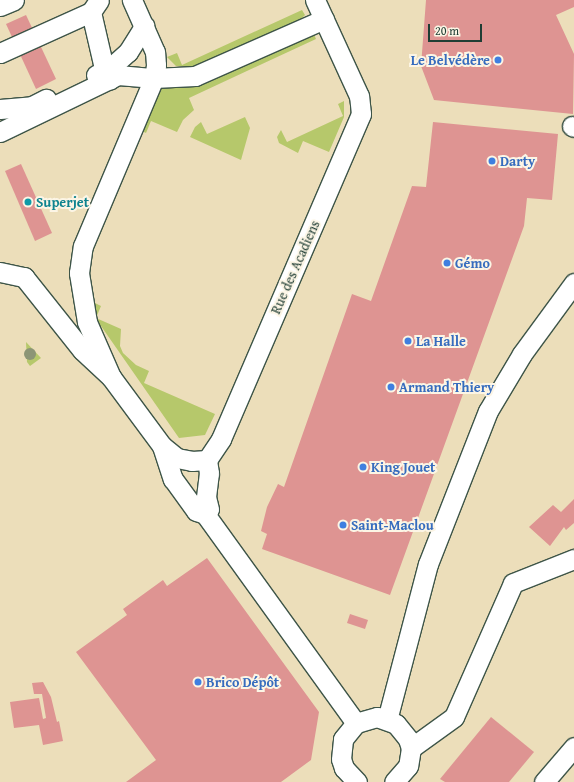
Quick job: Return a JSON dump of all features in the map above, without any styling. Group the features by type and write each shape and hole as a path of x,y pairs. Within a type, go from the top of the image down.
{"street":[{"path":"0,6 14,0"},
{"path":"111,377 87,322 80,293 80,261 83,246 154,78 156,66 154,52 132,0"},
{"name":"Rue des Acadiens","path":"207,460 221,439 361,114 357,92 316,0"},
{"path":"0,53 95,6 108,75"},
{"path":"0,109 32,106 108,75 127,74 154,78 195,76 324,19"},
{"path":"0,132 108,75 128,52 144,26"},
{"path":"0,272 24,277 82,350 111,377 162,446 178,458 192,461 207,460 209,473 206,497 209,508 205,514"},
{"path":"387,720 428,564 488,411 522,354 574,283"},
{"path":"162,446 173,479 196,511 205,514 356,724"},
{"path":"410,748 454,717 513,583 574,559"},
{"path":"357,782 344,768 341,749 343,739 356,724 377,717 387,720 403,730 410,748 408,766 396,782"},
{"path":"544,782 574,747"}],"green space":[{"path":"302,10 305,15 301,19 196,67 176,66 167,57 177,53 182,65"},
{"path":"313,32 316,39 189,98 194,110 183,120 177,132 151,121 146,133 142,131 162,85 196,86"},
{"path":"344,101 344,117 329,152 303,141 298,153 279,143 277,137 281,130 287,142 343,116 338,104"},
{"path":"245,117 250,128 241,160 190,137 195,127 201,122 207,134"},
{"path":"95,303 101,306 96,318 121,329 120,346 123,353 136,365 149,371 144,383 215,414 205,435 179,438 101,326 97,326 92,304"},
{"path":"26,342 41,358 30,366 27,362"}],"building":[{"name":"Le Belvédère","path":"426,0 574,0 574,7 556,15 574,54 573,114 434,100 421,66"},
{"path":"26,15 56,79 36,89 6,24"},
{"path":"433,122 558,134 552,200 527,198 524,226 390,595 262,549 267,534 261,531 267,507 278,484 284,487 352,294 371,301 412,186 426,187"},
{"name":"Superjet","path":"21,164 52,233 35,241 5,171"},
{"path":"574,499 574,523 566,530 564,527 550,546 529,527 553,505 561,512"},
{"name":"Brico Dépôt","path":"207,558 319,712 311,760 281,782 126,782 156,760 76,652 127,615 123,609 163,580 167,586"},
{"path":"350,614 368,620 365,629 347,623"},
{"path":"43,682 51,697 57,722 59,721 63,741 43,745 39,725 14,728 10,702 39,698 43,719 46,718 42,694 34,694 32,683"},
{"path":"491,717 534,752 509,782 445,782 440,779"}],"place":[{"name":"Le Belvédère","path":"498,60"},
{"name":"Darty","path":"492,161"},
{"name":"Superjet","path":"28,202"},
{"name":"Gémo","path":"447,263"},
{"name":"La Halle","path":"408,341"},
{"name":"Armand Thiery","path":"391,387"},
{"name":"King Jouet","path":"363,467"},
{"name":"Saint-Maclou","path":"343,525"},
{"name":"Brico Dépôt","path":"198,682"}]}
